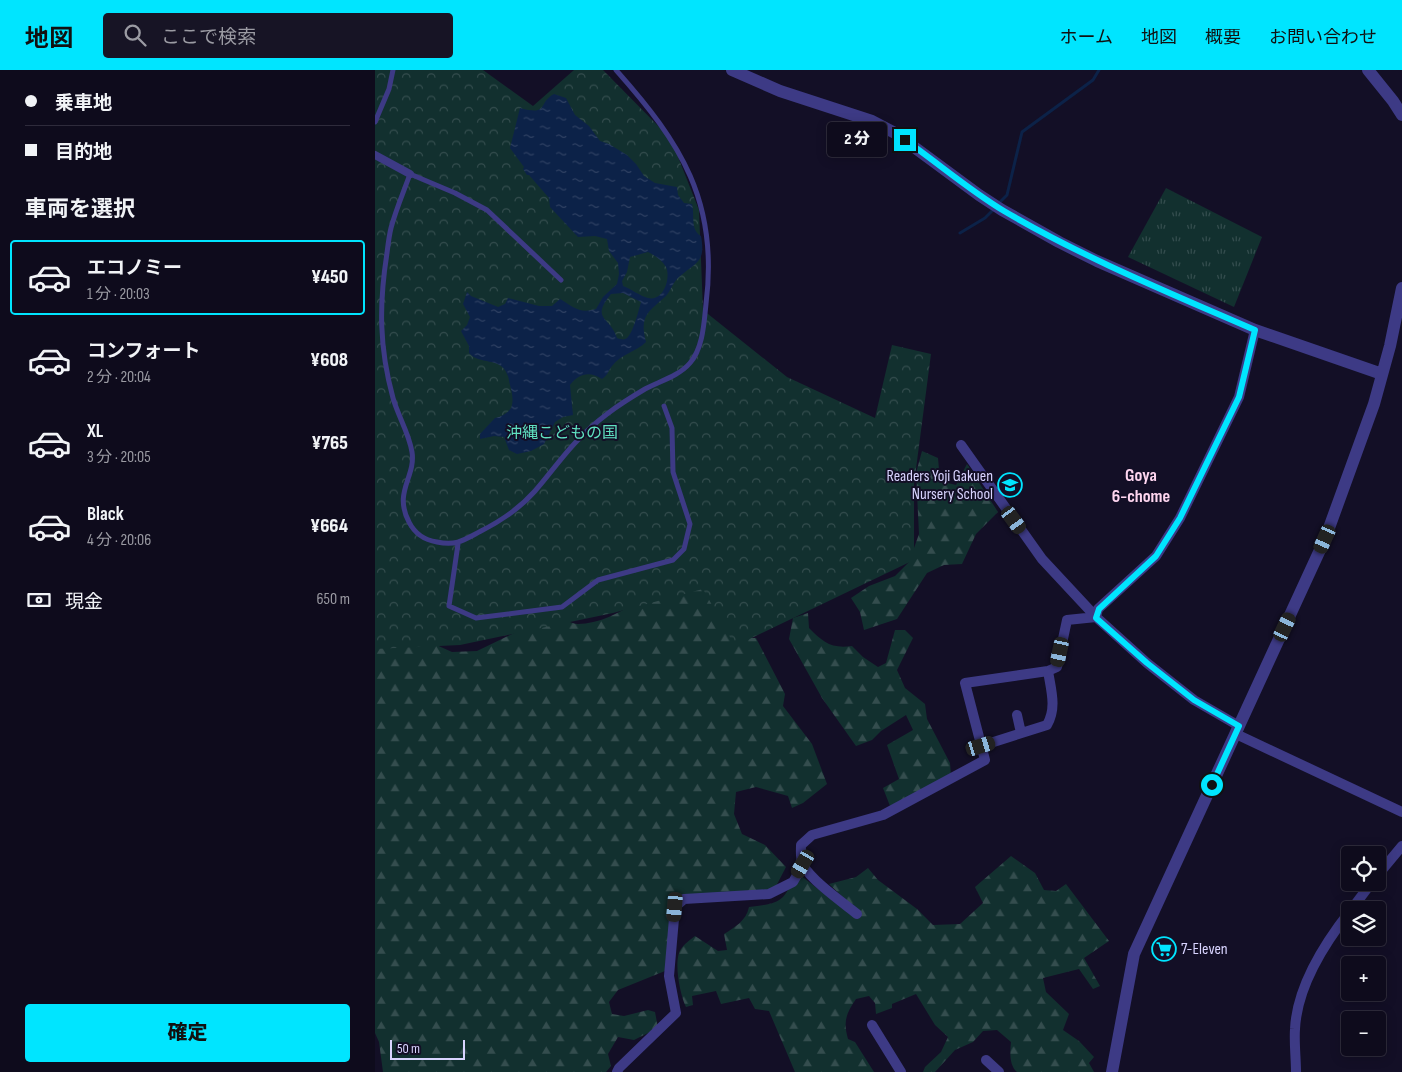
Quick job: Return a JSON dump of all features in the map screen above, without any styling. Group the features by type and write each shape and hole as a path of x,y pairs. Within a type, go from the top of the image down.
{"street":[{"path":"732,70 780,91 872,121 895,133 1002,210 1097,261 1255,330 1382,374"},
{"path":"1368,70 1402,115"},
{"path":"375,155 411,174"},
{"path":"1112,1072 1134,954 1325,539 1375,404 1402,288"},
{"path":"1096,618 1099,609 1156,556 1180,518 1239,397 1255,330"},
{"path":"961,445 1041,559 1096,618 1147,663 1194,700 1237,730 1402,812"},
{"path":"857,914 814,878 803,864 800,855 801,845 811,835 883,815 985,760 965,683 1048,671 1057,667 1067,620 1096,618"},
{"path":"981,746 1047,725 1051,718 1053,702 1048,671"},
{"path":"1017,715 1021,733"},
{"path":"1386,865 1402,846"},
{"path":"617,1072 676,1013 669,976 675,907 684,899 769,894 793,882 803,864"},
{"path":"1296,1072 1294,1030 1297,1009 1310,974 1341,924"},
{"path":"872,1025 901,1072"},
{"path":"986,1060 999,1072"}],"lane":[{"path":"375,122 389,89 393,70"},
{"path":"561,280 487,210 455,193 411,174 391,228 381,288 382,341 393,397 413,455 404,489 403,502 405,514 414,532 438,543 458,544 491,526 517,508 534,492 576,442 604,414 645,389 681,372 696,353 704,327 709,286 709,250 705,220 697,191 684,161 666,131 616,70"},
{"path":"458,544 449,606 476,618 562,607 598,580 673,560 684,549 690,524 673,472 672,428 664,406"}],"green space":[{"name":"沖縄こどもの国","path":"375,70 483,70 533,106 574,70 603,70 671,139 699,210 703,310 787,377 875,418 892,345 931,354 914,484 914,560 735,646 703,589 613,613 460,645 375,649"},
{"path":"1166,188 1262,237 1234,307 1128,257"},
{"path":"922,451 938,458 940,481 956,485 967,464 998,512 976,534 962,564 944,565 927,573 897,619 864,630 860,612 851,598 869,586 895,576 909,562 919,534 916,473"},
{"path":"695,558 735,638 756,638 785,694 783,706 812,744 827,784 803,803 792,808 788,796 756,787 736,792 734,814 742,834 765,845 786,867 772,894 672,903 665,971 618,990 609,1002 612,1014 624,1016 648,1010 655,1012 658,1028 634,1040 618,1037 608,1054 611,1066 606,1072 383,1072 379,1042 375,1033 375,646 423,639 452,652 477,651 557,615 575,624 593,622 609,617 640,600"},
{"path":"808,613 809,628 819,637 833,645 852,646 863,657 878,667 886,663 895,630 905,630 913,638 897,670 905,688 925,704 927,719 950,763 951,775 890,806 883,788 899,779 887,745 913,730 906,715 881,731 872,740 856,746 822,698 789,639 793,618"},
{"path":"1011,856 1035,873 1044,890 1056,891 1066,884 1109,941 1084,958 1100,986 1093,989 1079,969 1043,978 1046,992 1069,1014 1063,1030 1079,1041 1094,1057 1089,1063 1094,1072 1017,1072 1011,1062 1011,1042 997,1030 983,1031 973,1042 955,1050 935,1072 923,1072 925,1067 941,1052 948,1037 935,1025 916,994 892,1004 892,1008 876,1014 875,1003 869,996 856,999 850,1009 846,1018 848,1039 855,1042 874,1072 795,1072 769,1011 755,1009 749,998 721,1004 716,991 692,996 693,1005 686,1007 677,969 682,947 695,936 718,951 727,950 724,934 743,920 749,907 775,902 785,895 796,872 857,919 860,913 829,884 856,877 868,868 878,880 917,909 933,925 960,924 983,903 975,887"}],"water":[{"path":"554,94 566,98 575,115 589,126 600,141 627,155 644,176 655,183 677,187 678,195 684,203 692,204 694,226 701,236 702,252 695,265 677,279 666,296 647,315 644,326 646,342 616,362 602,379 598,376 585,374 573,381 570,385 573,415 563,417 555,422 544,444 531,451 517,454 509,450 504,437 494,436 480,439 480,434 495,418 510,410 512,397 508,377 504,369 495,363 473,357 469,353 469,346 461,331 467,325 470,317 463,304 467,292 471,296 498,307 505,304 508,298 539,306 552,306 560,299 577,309 585,311 596,309 603,297 617,284 619,274 618,263 609,251 607,239 595,236 578,237 550,207 549,198 527,175 523,169 524,167 510,148 520,108 529,110 539,109","holes":["648,252 662,262 666,267 668,277 662,293 654,298 645,297 623,286 622,281 627,272 630,257","623,293 641,302 633,329 628,337 624,339 617,338 602,314 605,302 611,294"]}],"waterway":[{"path":"998,204 1007,195 1022,132 1093,80 1099,70"},
{"path":"960,233 985,218 994,209"}],"place":[{"name":"Readers Yoji Gakuen Nursery School","path":"1010,485"},
{"name":"7-Eleven","path":"1164,949"}],"district":[{"name":"Goya 6-chome","path":"1141,485"}],"route":[{"path":"905,140 979,195 1059,242 1097,261 1255,330 1239,397 1180,518 1156,556 1099,609 1096,618 1147,663 1194,700 1239,726 1212,785"}]}
